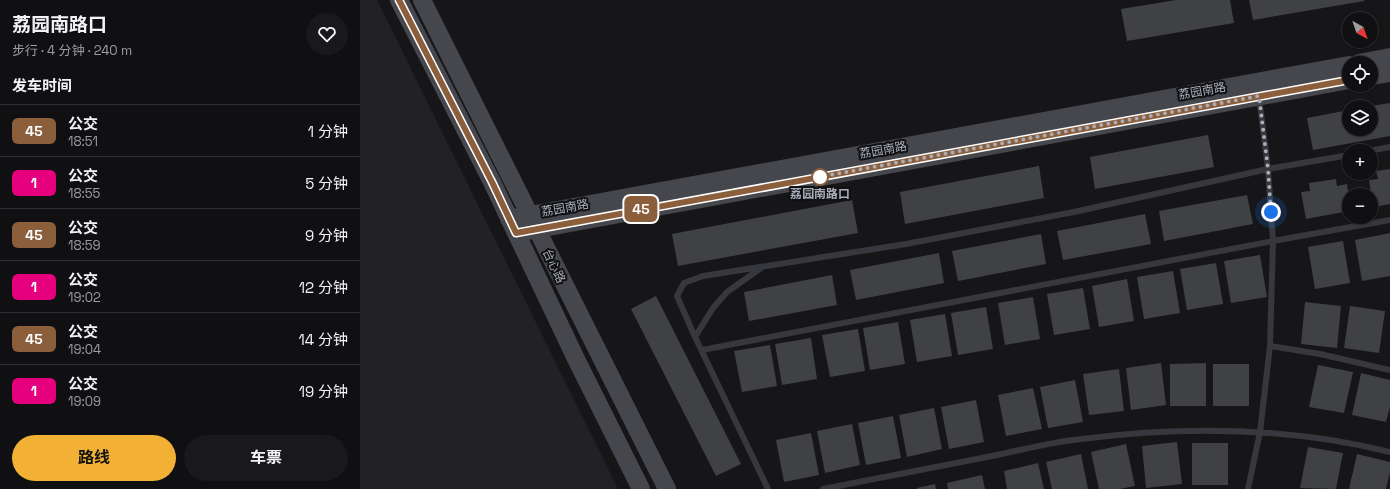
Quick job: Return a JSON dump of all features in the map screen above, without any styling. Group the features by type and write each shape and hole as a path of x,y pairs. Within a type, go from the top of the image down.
{"main road":[{"name":"台心路","path":"399,0 641,489"},
{"name":"台心路","path":"422,0 666,489"},
{"path":"1378,60 1390,58"},
{"path":"1258,89 1342,67"},
{"path":"1378,75 1390,73"},
{"path":"1258,89 1342,81"},
{"name":"荔园南路","path":"512,226 1258,89"}],"lane":[{"path":"1248,489 1260,432 1270,346 1273,241 1268,169 1258,89"},
{"path":"1378,149 1390,147"},
{"path":"768,489 695,337 677,296 684,283 703,276 906,244 1066,214 1268,169 1342,155"},
{"path":"702,350 1390,220"},
{"path":"695,337 713,308 727,292 762,267"},
{"path":"1270,346 1320,354 1390,370"},
{"path":"823,489 1080,439 1170,431 1260,432 1342,442 1390,452"}],"shaded area":[{"path":"360,0 377,0 618,489 360,489"}],"building":[{"path":"1176,0 1230,0 1234,23 1127,41 1121,9"},
{"path":"1249,0 1364,0 1364,1 1253,20"},
{"path":"1390,103 1390,136 1313,150 1307,118 1342,111 1342,136 1378,136 1378,105"},
{"path":"1208,135 1214,167 1095,189 1090,157"},
{"path":"1039,166 1044,198 905,224 900,192"},
{"path":"1390,169 1390,204 1378,206 1378,188 1370,188 1369,180 1378,180 1378,171"},
{"path":"1336,179 1337,186 1347,184 1348,188 1342,188 1342,212 1306,219 1301,192 1310,191 1309,183"},
{"path":"1247,195 1253,224 1164,241 1159,211"},
{"path":"852,200 858,233 678,266 672,234"},
{"path":"1145,214 1151,244 1063,260 1057,231"},
{"path":"1390,233 1390,276 1362,281 1355,240"},
{"path":"1041,234 1046,264 958,281 952,251"},
{"path":"1343,241 1350,283 1315,289 1308,247"},
{"path":"939,253 944,283 856,300 850,270"},
{"path":"1260,255 1267,297 1231,303 1224,261"},
{"path":"1216,263 1223,304 1187,310 1180,269"},
{"path":"1173,271 1180,313 1144,319 1137,277"},
{"path":"832,275 837,305 749,321 744,292"},
{"path":"1127,279 1134,321 1099,327 1092,286"},
{"path":"1083,288 1090,329 1054,335 1047,294"},
{"path":"656,296 741,464 716,476 631,309"},
{"path":"1033,297 1040,339 1005,345 998,303"},
{"path":"1305,302 1341,306 1337,348 1301,344"},
{"path":"1350,306 1385,311 1379,353 1344,348"},
{"path":"986,307 993,349 958,355 951,313"},
{"path":"945,314 952,356 917,362 910,320"},
{"path":"898,322 905,364 870,370 863,328"},
{"path":"858,329 865,371 830,377 822,335"},
{"path":"811,338 817,379 782,385 775,344"},
{"path":"770,345 777,386 742,392 734,351"},
{"path":"1161,363 1166,405 1131,410 1126,368"},
{"path":"1206,363 1206,406 1170,406 1170,364"},
{"path":"1213,364 1249,364 1249,406 1213,406"},
{"path":"1318,365 1353,372 1344,413 1309,407"},
{"path":"1119,369 1124,411 1089,415 1083,374"},
{"path":"1361,373 1390,380 1390,407 1386,422 1352,415"},
{"path":"1075,380 1083,422 1048,428 1040,387"},
{"path":"1033,388 1042,429 1006,436 998,395"},
{"path":"976,400 984,442 949,449 941,407"},
{"path":"934,408 942,449 907,457 899,415"},
{"path":"893,416 901,458 866,465 858,423"},
{"path":"852,424 860,465 825,473 817,431"},
{"path":"811,433 819,475 784,482 776,440"},
{"path":"1177,442 1182,484 1146,488 1142,446"},
{"path":"1192,443 1228,443 1228,485 1192,485"},
{"path":"1126,444 1135,486 1120,489 1099,489 1091,452"},
{"path":"1308,447 1343,453 1336,489 1300,488"},
{"path":"1081,454 1088,489 1052,489 1046,462"},
{"path":"1357,454 1390,462 1390,472 1386,489 1349,489"},
{"path":"1038,463 1044,489 1007,489 1004,471"},
{"path":"982,475 985,489 948,489 947,483"},
{"path":"935,484 936,489 917,489 917,488"}],"bus line":[{"name":"45","path":"399,0 492,182 516,233 1342,81"}],"place":[{"name":"荔园南路口","path":"820,177"}],"route":[{"path":"820,177 1259,96 1268,169 1271,212"}]}
